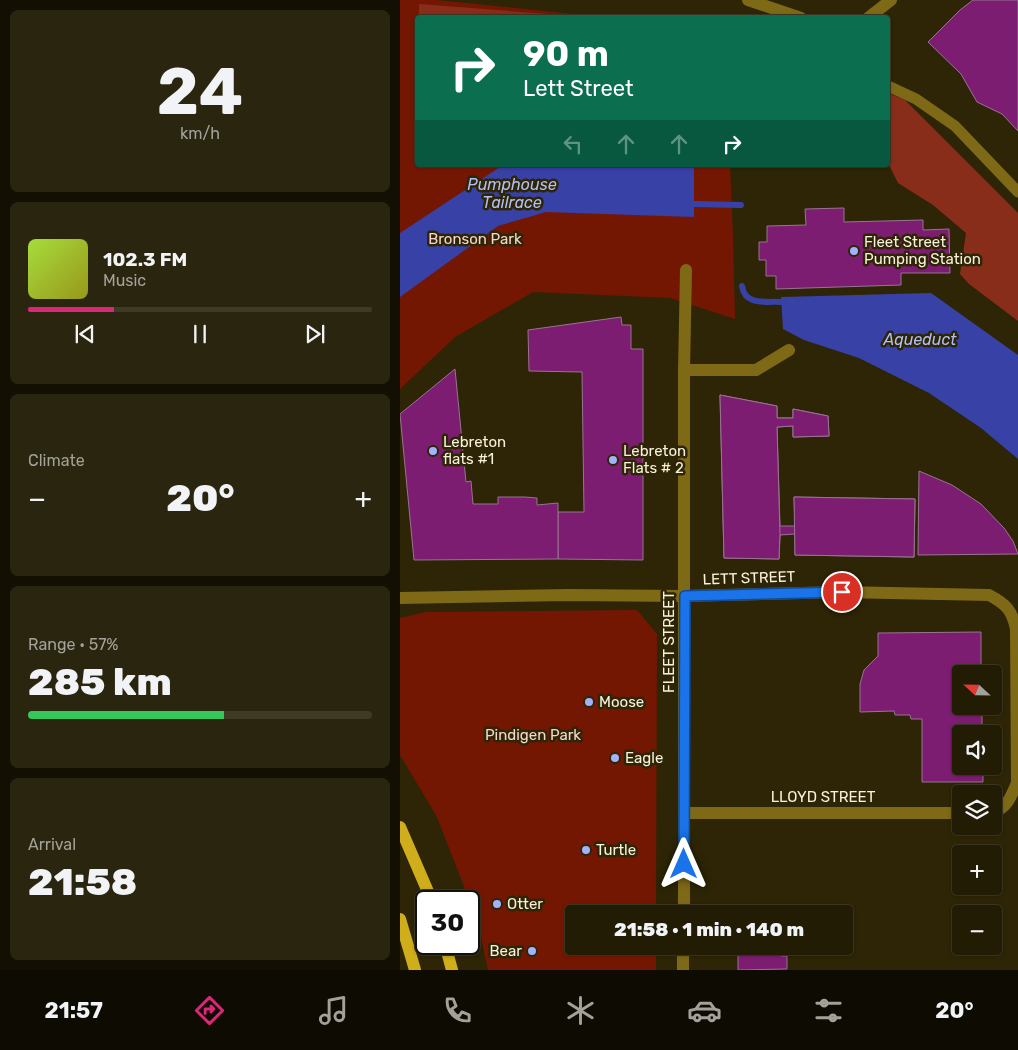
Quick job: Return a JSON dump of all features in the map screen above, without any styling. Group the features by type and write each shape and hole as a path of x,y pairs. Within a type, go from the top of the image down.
{"main road":[{"path":"400,827 427,890"},
{"path":"400,919 415,970"},
{"path":"448,955 452,970"}],"street":[{"path":"748,0 792,15"},
{"path":"872,15 891,0"},
{"name":"FLEET STREET","path":"684,905 684,370 686,270"},
{"path":"684,370 756,370 790,350"},
{"name":"LETT STREET","path":"400,598 568,595 685,596 842,592 989,595 999,600 1008,608 1014,616 1016,629 1017,783 1009,802 1002,808"},
{"name":"LLOYD STREET","path":"684,814 952,813"},
{"path":"683,955 683,970"}],"lane":[{"path":"890,87 916,99 955,126 1018,192"}],"green space":[{"name":"Bronson Park","path":"400,0 437,0 583,15 415,15 415,167 730,167 735,319 670,298 533,292 455,337 400,389"},
{"name":"Pindigen Park","path":"637,610 657,634 656,905 565,905 565,955 656,955 656,970 488,970 480,934 480,890 465,890 437,817 400,755 400,618 426,612"}],"shaded area":[{"path":"419,4 561,15 419,15"},
{"path":"890,94 905,100 1018,213 1018,321 969,284 960,274 966,233 933,205 898,183 890,167"}],"water":[{"name":"Pumphouse Tailrace","path":"500,167 694,167 694,217 546,212 498,226 400,297 400,233"},
{"name":"Aqueduct","path":"931,293 1018,355 1018,459 981,428 929,393 859,358 804,340 783,329 781,297"}],"building":[{"path":"973,0 1018,0 1018,131 1002,114 977,102 961,74 928,42 960,10"},
{"name":"Fleet Street Pumping Station","path":"844,208 844,222 923,220 923,230 949,229 950,273 901,273 901,285 776,289 776,276 766,276 766,260 759,260 759,242 767,242 767,226 806,225 805,209"},
{"name":"Lebreton Flats # 2","path":"621,317 622,325 631,325 631,349 643,349 643,560 558,559 558,512 584,512 582,372 529,371 528,330"},
{"name":"Lebreton flats #1","path":"455,369 466,482 471,481 473,504 498,504 498,497 537,498 537,505 558,503 558,559 414,560 400,414"},
{"path":"720,395 777,406 777,418 793,418 793,409 828,416 829,436 793,437 793,426 777,427 780,526 795,526 794,497 915,499 914,557 795,555 795,534 780,535 779,559 724,558"},
{"path":"720,395 777,406 777,418 793,418 793,409 828,416 829,436 793,437 793,426 777,427 779,559 724,558"},
{"path":"919,471 952,485 981,504 1004,528 1013,541 1018,554 918,555"},
{"path":"794,497 915,499 914,557 795,555"},
{"path":"981,632 981,665 952,665 952,715 982,715 982,725 952,725 952,775 983,775 983,782 922,782 922,719 911,719 910,715 895,715 894,711 860,712 860,684 864,670 878,656 878,633"},
{"path":"738,955 787,956 787,969 738,970"}],"waterway":[{"path":"694,204 741,205"},
{"path":"742,286 747,297 751,300 782,302"}],"place":[{"name":"Fleet Street Pumping Station","path":"854,251"},
{"name":"Lebreton flats #1","path":"433,451"},
{"name":"Lebreton Flats # 2","path":"613,460"},
{"name":"Moose","path":"589,702"},
{"name":"Eagle","path":"615,758"},
{"name":"Turtle","path":"586,850"},
{"name":"Otter","path":"497,904"},
{"name":"Bear","path":"532,951"}],"route":[{"path":"684,864 685,596 842,592"}]}
